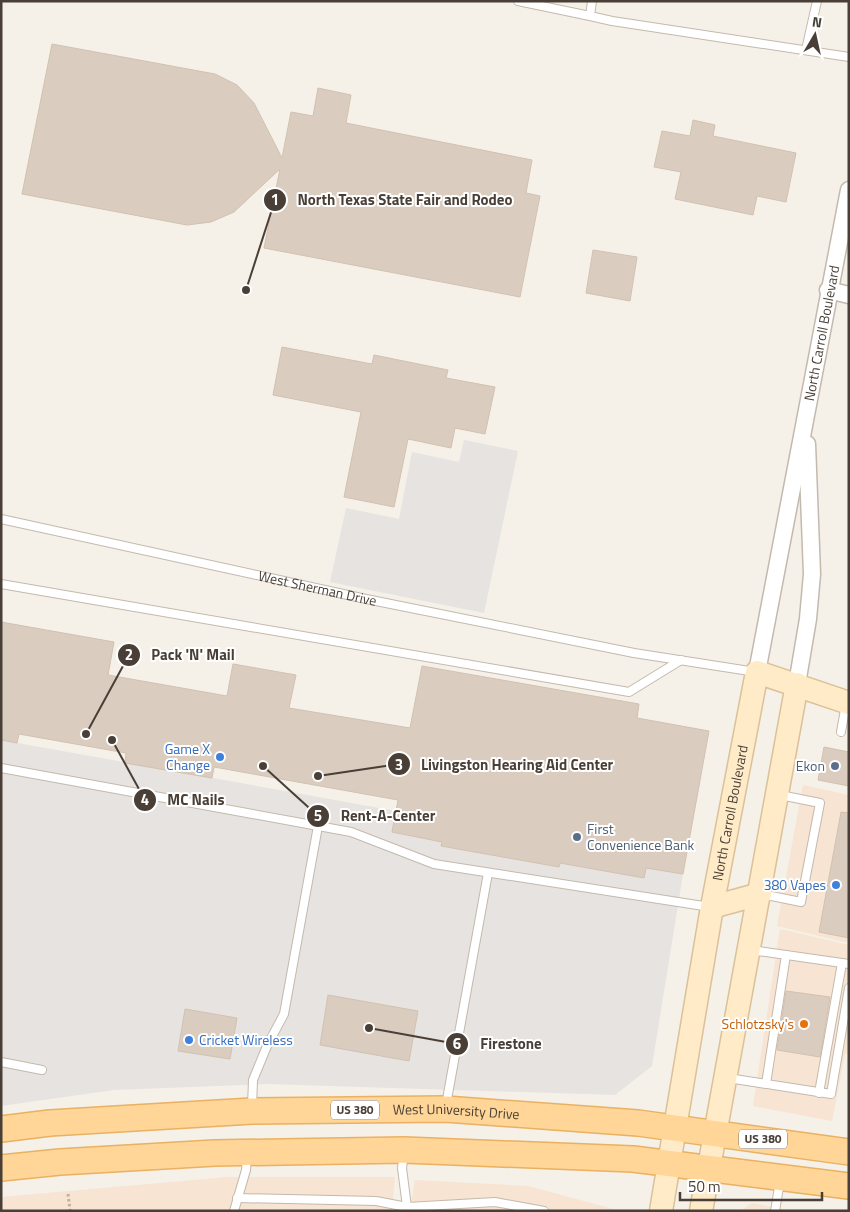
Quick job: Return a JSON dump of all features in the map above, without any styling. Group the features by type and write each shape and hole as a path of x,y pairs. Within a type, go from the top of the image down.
{"main road":[{"name":"West University Drive","path":"1,1129 50,1123 252,1111 445,1109 562,1116 676,1127 849,1152"},
{"path":"1,1168 60,1162 247,1152 404,1150 574,1156 669,1163 849,1186"}],"street":[{"name":"North Carroll Boulevard","path":"661,1211 712,907 806,417 828,290 849,190"},
{"path":"828,290 849,295"},
{"name":"North Carroll Boulevard","path":"702,1211 798,684 808,619 812,574 806,417"},
{"path":"756,672 798,684 847,703"},
{"path":"712,907 760,894"}],"lane":[{"path":"518,1 590,16 849,56"},
{"path":"590,16 592,1"},
{"path":"806,50 817,1"},
{"name":"West Sherman Drive","path":"1,519 357,597 634,653 756,672"},
{"path":"1,584 629,692 681,660"},
{"path":"841,732 847,703"},
{"path":"1,768 351,832 434,864 712,907"},
{"path":"760,894 801,902 820,802 778,794"},
{"path":"252,1111 253,1080 284,1014 318,826"},
{"path":"445,1109 488,873"},
{"path":"750,950 845,964 818,1092"},
{"path":"766,1084 786,955"},
{"path":"726,1078 831,1094 849,988"},
{"path":"1,1062 42,1070"},
{"path":"404,1150 402,1168 407,1209"},
{"path":"234,1211 246,1170 247,1152"},
{"path":"775,1211 780,1177"},
{"path":"237,1198 376,1201 407,1209 494,1202 544,1211"}],"path":[{"path":"68,1194 70,1210"}],"shaded area":[{"path":"464,440 518,451 484,613 330,582 346,508 399,519 412,452 459,462"},
{"path":"1,740 396,811 392,832 442,842 442,846 558,867 560,863 644,878 646,868 683,874 652,1066 615,1095 268,1084 114,1090 1,1106"},
{"path":"803,785 849,795 849,943 777,926"},
{"path":"780,929 849,945 849,1054 845,1054 832,1121 753,1106"},
{"path":"228,1177 395,1177 392,1211 1,1211 1,1197"},
{"path":"415,1180 528,1186 621,1211 410,1211"},
{"path":"752,1203 794,1211 740,1211"}],"building":[{"path":"52,44 215,74 237,85 254,103 282,158 291,112 313,116 318,88 351,95 346,123 532,160 526,193 540,196 520,297 264,248 280,169 234,212 211,222 187,225 22,194"},
{"path":"693,120 715,125 713,136 796,153 786,202 757,196 753,215 675,199 681,172 654,167 662,131 690,136"},
{"path":"593,250 637,257 630,301 586,293"},
{"path":"282,347 372,364 374,355 448,370 446,378 495,387 485,434 455,428 451,448 408,439 394,507 344,497 361,412 273,395"},
{"path":"1,622 114,642 108,675 227,696 233,664 296,675 289,708 410,728 422,666 639,704 637,718 709,731 683,874 646,868 644,878 560,863 559,867 441,846 442,842 392,832 398,800 214,767 212,778 125,763 126,753 19,734 17,743 1,740"},
{"name":"Ekon","path":"824,747 849,752 849,786 818,780"},
{"path":"841,812 849,813 849,938 819,932"},
{"name":"Schlotzsky's","path":"786,991 830,997 820,1057 777,1050"},
{"path":"328,995 418,1011 409,1061 320,1045"},
{"path":"185,1009 237,1018 230,1059 178,1051"}],"place":[{"name":"North Texas State Fair and Rodeo","path":"246,290"},
{"name":"Pack 'N' Mail","path":"86,734"},
{"name":"MC Nails","path":"112,740"},
{"name":"Game X Change","path":"220,757"},
{"name":"Rent-A-Center","path":"263,766"},
{"name":"Ekon","path":"835,766"},
{"name":"Livingston Hearing Aid Center","path":"318,776"},
{"name":"First Convenience Bank","path":"577,837"},
{"name":"380 Vapes","path":"836,885"},
{"name":"Schlotzsky's","path":"804,1024"},
{"name":"Firestone","path":"369,1028"},
{"name":"Cricket Wireless","path":"189,1040"}]}
